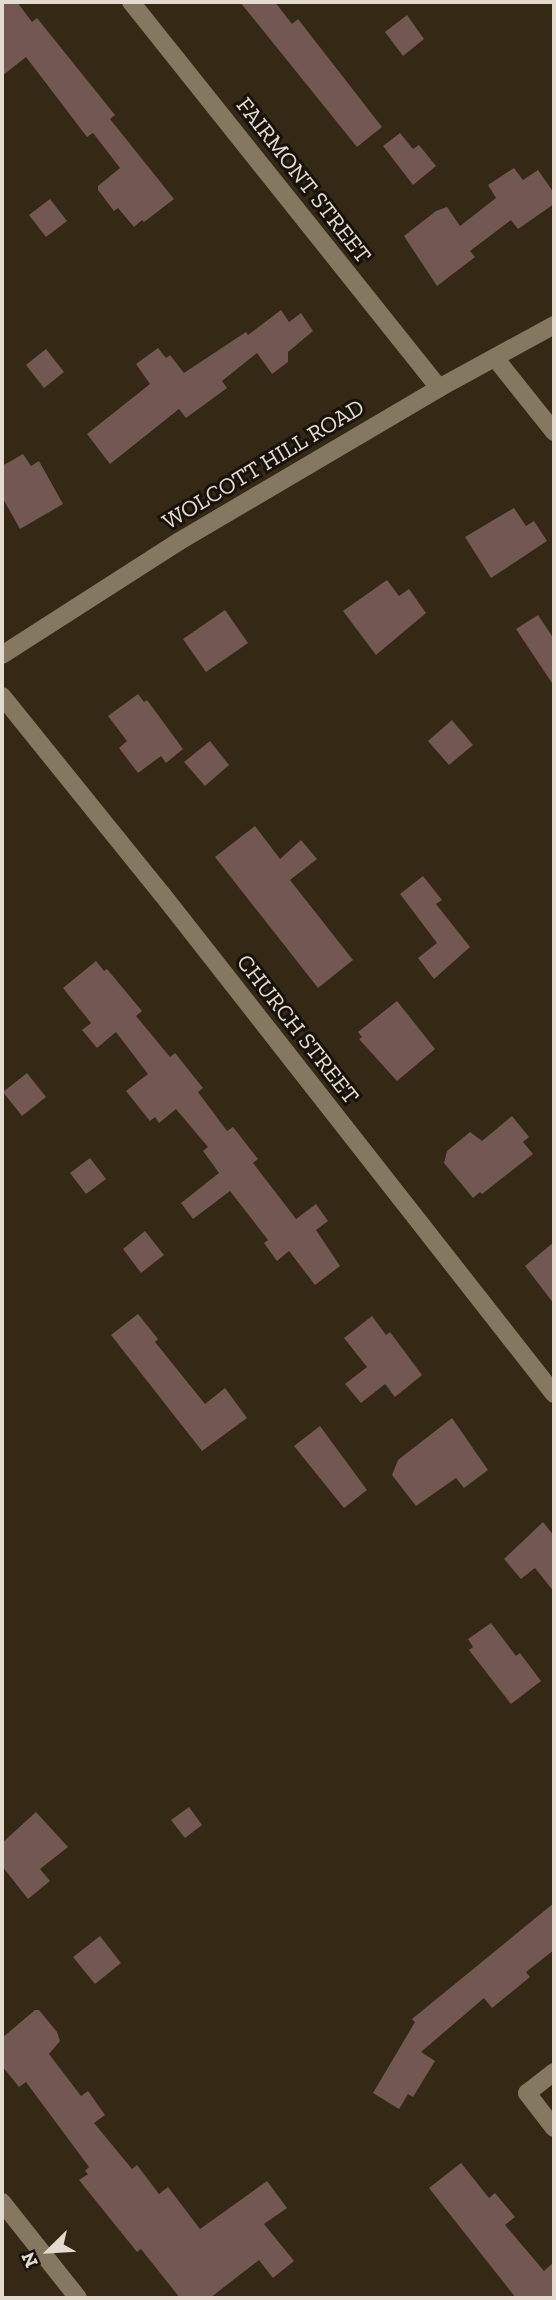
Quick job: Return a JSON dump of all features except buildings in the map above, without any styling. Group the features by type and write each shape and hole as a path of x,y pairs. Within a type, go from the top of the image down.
{"street":[{"name":"FAIRMONT STREET","path":"131,2 439,388"},
{"name":"WOLCOTT HILL ROAD","path":"2,655 178,542 439,388 554,325"},
{"path":"495,358 554,432"},
{"name":"CHURCH STREET","path":"2,696 162,894 554,1394"},
{"path":"554,2072 527,2093 554,2128"},
{"path":"2,2202 78,2298"}]}
